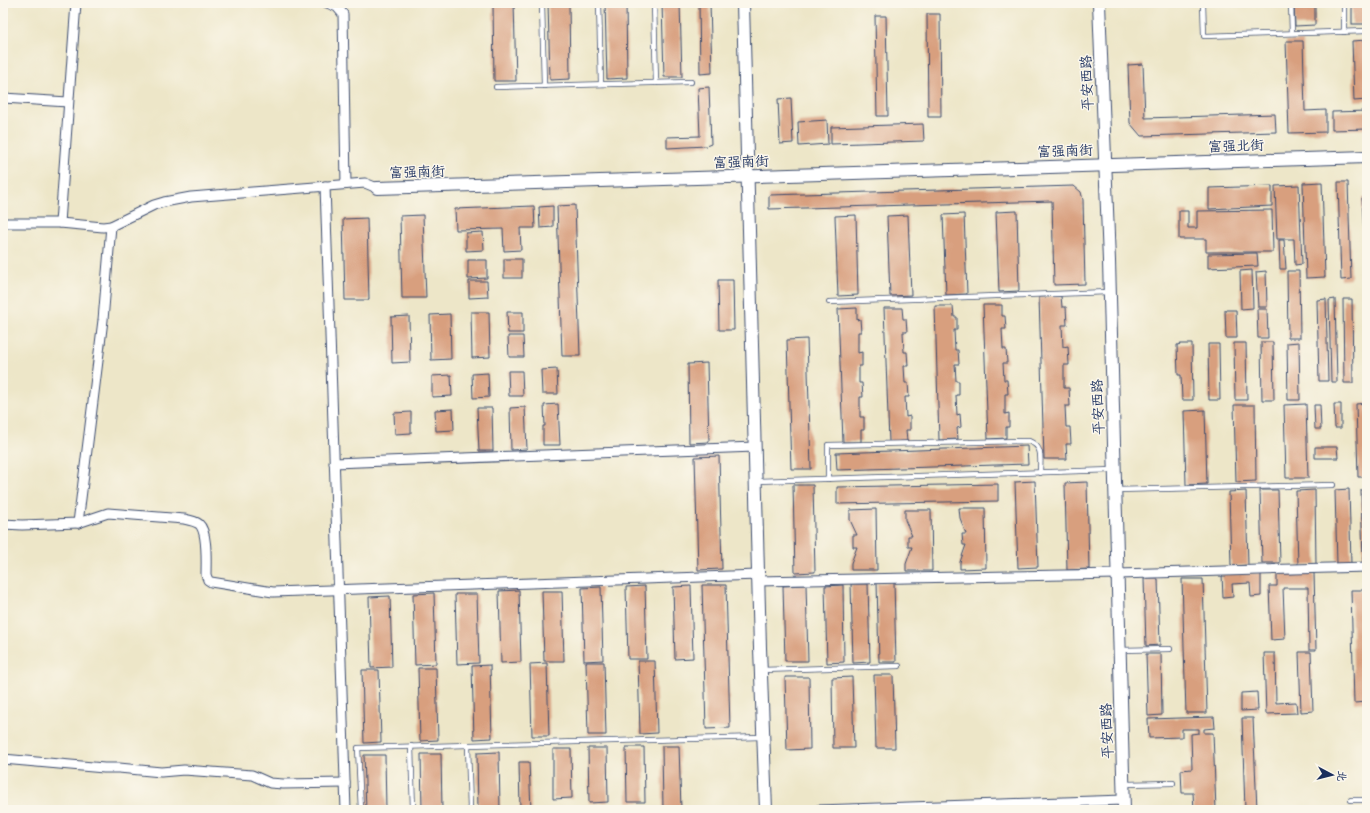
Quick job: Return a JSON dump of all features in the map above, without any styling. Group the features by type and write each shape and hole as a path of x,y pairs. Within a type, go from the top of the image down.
{"street":[{"path":"60,223 76,3"},
{"path":"327,3 337,7 344,14 346,184"},
{"path":"743,3 758,578 766,810"},
{"name":"平安西路","path":"1100,3 1116,490 1124,805"},
{"path":"3,98 68,102"},
{"name":"富强北街","path":"1106,165 1367,157"},
{"name":"富强南街","path":"377,188 1106,165"},
{"path":"3,223 60,223 103,227 111,226 154,205 191,197 365,182 377,188"},
{"path":"325,186 346,810"},
{"path":"78,523 103,320 111,226"},
{"path":"334,463 755,447"},
{"path":"3,524 22,525 78,523 108,513 184,519 200,525 204,534 206,575 208,580 211,582 273,592 758,578 1118,574 1367,567"},
{"path":"3,759 161,772 184,770 252,775 270,783 283,784 345,783"},
{"path":"818,810 1124,805"}],"lane":[{"path":"542,3 544,86"},
{"path":"599,3 601,84"},
{"path":"654,3 656,83"},
{"path":"1203,3 1204,36 1367,31"},
{"path":"1291,3 1292,33"},
{"path":"1344,3 1344,32"},
{"path":"496,87 691,82"},
{"path":"829,302 1110,291"},
{"path":"828,479 828,446 1029,440 1036,443 1040,448 1040,473"},
{"path":"756,481 1115,470"},
{"path":"1116,490 1333,485"},
{"path":"1120,650 1170,649"},
{"path":"761,670 899,666"},
{"path":"361,810 358,748 764,737"},
{"path":"468,745 470,810"},
{"path":"411,746 413,810"},
{"path":"1124,784 1173,783"},
{"path":"1351,800 1367,800"}],"building":[{"path":"493,3 514,3 516,81 494,81"},
{"path":"548,3 569,3 570,79 550,80"},
{"path":"605,3 626,3 627,78 607,79"},
{"path":"662,3 680,3 682,77 664,77"},
{"path":"699,3 710,3 712,73 700,74"},
{"path":"1294,3 1315,3 1315,25 1295,26"},
{"path":"1352,3 1367,3 1367,24 1352,24"},
{"path":"927,14 940,14 941,117 928,117"},
{"path":"875,16 886,16 888,116 877,116"},
{"path":"1367,40 1367,100 1354,101 1352,41"},
{"path":"1286,41 1303,41 1305,111 1326,110 1326,132 1289,133"},
{"path":"1143,64 1145,118 1275,114 1276,132 1141,136 1130,123 1128,65"},
{"path":"709,87 711,144 706,146 667,148 667,137 700,136 698,88"},
{"path":"791,98 793,143 780,144 778,99"},
{"path":"1367,111 1367,129 1332,130 1332,112"},
{"path":"827,120 828,144 799,146 798,122"},
{"path":"923,124 924,141 831,144 831,127"},
{"path":"1322,182 1325,277 1306,278 1303,183"},
{"path":"1338,182 1348,182 1351,279 1341,280"},
{"path":"1299,185 1302,264 1295,265 1294,239 1277,239 1275,186"},
{"path":"1074,186 1081,192 1083,200 1085,284 1054,285 1052,201 769,209 769,195"},
{"path":"1272,186 1272,206 1209,209 1209,188"},
{"path":"1362,198 1367,198 1367,274 1366,274"},
{"path":"575,205 580,356 562,356 557,206"},
{"path":"534,206 535,228 520,228 521,250 504,251 503,229 456,230 455,209"},
{"path":"553,206 553,227 540,228 539,207"},
{"path":"1272,210 1273,252 1206,252 1206,239 1179,239 1179,211 1188,211 1188,228 1197,228 1197,211"},
{"path":"1017,211 1019,291 999,292 996,212"},
{"path":"964,214 967,294 946,295 943,215"},
{"path":"423,215 426,298 402,298 400,216"},
{"path":"856,215 858,295 838,296 835,216"},
{"path":"908,215 911,295 890,296 887,216"},
{"path":"367,218 369,300 345,300 343,219"},
{"path":"483,232 484,250 466,251 466,233"},
{"path":"1279,240 1284,240 1286,269 1280,269"},
{"path":"1257,253 1258,266 1208,268 1208,254"},
{"path":"504,259 522,259 522,278 504,278"},
{"path":"468,260 487,260 487,278 468,279"},
{"path":"1252,270 1253,308 1241,309 1240,271"},
{"path":"1266,271 1267,307 1258,307 1256,272"},
{"path":"1287,271 1299,271 1300,338 1288,338"},
{"path":"718,280 733,280 734,330 719,330"},
{"path":"469,281 487,281 488,297 469,298"},
{"path":"1061,296 1062,307 1066,307 1067,325 1062,325 1063,347 1068,346 1069,365 1064,365 1064,388 1069,388 1070,406 1065,406 1066,427 1070,427 1071,444 1066,444 1067,459 1044,459 1039,297"},
{"path":"1326,299 1328,381 1319,381 1317,300"},
{"path":"1335,299 1337,382 1331,382 1329,300"},
{"path":"1343,299 1352,299 1353,383 1344,383"},
{"path":"983,305 1002,305 1002,316 1005,316 1006,329 1002,329 1003,349 1006,349 1007,363 1003,363 1004,380 1007,380 1008,394 1005,394 1005,414 1009,413 1009,427 1006,427 1006,438 988,439"},
{"path":"935,306 953,306 954,317 957,317 957,330 954,330 955,350 958,350 959,364 955,364 956,381 959,381 959,395 956,395 957,415 960,414 961,427 957,428 958,439 939,440"},
{"path":"857,308 857,320 860,319 861,332 858,332 858,353 862,352 862,366 859,366 859,383 862,383 863,397 860,397 860,417 864,417 864,430 861,430 861,442 843,442 838,309"},
{"path":"884,308 902,308 903,319 906,319 907,332 903,332 904,352 907,352 908,366 904,366 905,383 908,383 909,397 905,397 906,417 910,416 910,430 906,430 907,441 889,442"},
{"path":"1257,309 1267,309 1268,338 1258,338"},
{"path":"1225,310 1236,310 1237,338 1226,338"},
{"path":"471,312 489,312 490,357 472,358"},
{"path":"507,312 523,312 523,333 508,333"},
{"path":"450,314 451,359 431,360 430,315"},
{"path":"409,316 410,362 392,363 391,317"},
{"path":"508,336 523,336 524,357 509,357"},
{"path":"807,339 811,469 791,469 787,340"},
{"path":"1261,342 1273,342 1274,400 1262,400"},
{"path":"1299,342 1300,400 1288,400 1287,343"},
{"path":"1234,343 1246,343 1247,400 1235,400"},
{"path":"1192,344 1193,400 1182,400 1181,375 1178,375 1177,345"},
{"path":"1208,344 1219,344 1220,400 1209,400"},
{"path":"707,363 709,442 689,443 688,364"},
{"path":"557,369 558,394 542,394 541,370"},
{"path":"508,371 522,371 523,396 509,396"},
{"path":"488,373 489,397 473,398 472,374"},
{"path":"451,375 452,396 432,397 432,376"},
{"path":"1367,403 1367,477 1358,477 1356,404"},
{"path":"558,404 560,445 543,445 543,426 545,426 544,405"},
{"path":"1306,404 1308,478 1286,478 1284,405"},
{"path":"1334,404 1341,404 1341,428 1335,428"},
{"path":"1234,405 1255,405 1256,481 1236,482"},
{"path":"1314,405 1320,405 1321,429 1315,429"},
{"path":"525,407 527,449 511,450 510,408"},
{"path":"477,408 492,408 493,451 479,451"},
{"path":"453,409 454,430 436,431 435,410"},
{"path":"1205,410 1207,484 1186,485 1184,411"},
{"path":"411,412 411,433 395,434 394,413"},
{"path":"1027,446 1028,464 837,470 836,453"},
{"path":"1315,447 1337,447 1338,458 1315,458"},
{"path":"719,456 722,569 698,570 695,457"},
{"path":"1035,481 1038,567 1018,568 1015,482"},
{"path":"1087,482 1089,569 1067,570 1065,483"},
{"path":"998,484 998,501 837,504 837,487"},
{"path":"793,485 813,485 815,572 795,573"},
{"path":"1349,489 1351,564 1337,564 1335,490"},
{"path":"1367,489 1367,563 1363,563 1361,490"},
{"path":"1260,490 1278,490 1280,563 1262,563"},
{"path":"1315,490 1316,565 1298,566 1296,491"},
{"path":"1246,491 1248,565 1231,566 1229,492"},
{"path":"959,508 985,508 986,568 960,569 960,562 966,545 963,545 962,534 966,534 960,518"},
{"path":"876,509 877,570 851,570 851,563 857,547 853,547 853,535 857,535 850,520 850,510"},
{"path":"905,510 931,510 932,571 906,571 906,564 912,547 908,547 908,536 912,536 905,520"},
{"path":"1261,573 1261,596 1251,597 1250,583 1232,584 1233,597 1223,598 1222,574"},
{"path":"1314,573 1316,650 1309,650 1308,588 1283,588 1285,639 1271,640 1269,586 1277,586 1277,574"},
{"path":"1144,579 1158,579 1160,645 1146,646"},
{"path":"1182,579 1203,579 1207,713 1186,713"},
{"path":"894,582 896,662 879,662 877,583"},
{"path":"851,584 868,584 870,662 853,663"},
{"path":"702,585 726,585 730,728 706,729"},
{"path":"806,585 808,661 785,661 783,586"},
{"path":"843,585 844,662 827,663 825,586"},
{"path":"645,586 647,659 628,659 626,587"},
{"path":"691,586 693,658 675,659 673,587"},
{"path":"601,587 603,660 584,661 582,588"},
{"path":"519,590 521,662 501,663 499,591"},
{"path":"1351,590 1367,590 1367,702 1354,703"},
{"path":"542,591 562,591 564,661 544,661"},
{"path":"434,593 436,664 415,665 413,594"},
{"path":"455,594 477,594 479,663 457,664"},
{"path":"390,596 392,667 371,668 369,597"},
{"path":"1299,652 1311,652 1313,711 1301,712"},
{"path":"1264,653 1275,653 1276,703 1296,702 1297,713 1266,714"},
{"path":"1146,654 1161,654 1162,715 1148,716"},
{"path":"638,661 655,661 657,733 640,734"},
{"path":"586,662 604,662 606,735 588,735"},
{"path":"547,663 549,736 532,736 530,664"},
{"path":"490,665 492,738 474,739 472,666"},
{"path":"418,668 436,668 438,740 420,741"},
{"path":"362,670 379,670 381,742 364,743"},
{"path":"874,675 893,675 895,748 876,748"},
{"path":"785,677 809,677 810,749 787,750"},
{"path":"852,677 854,748 833,748 832,678"},
{"path":"1257,692 1258,710 1241,711 1241,693"},
{"path":"1214,717 1215,728 1204,729 1204,733 1213,733 1216,810 1194,810 1193,793 1182,793 1181,770 1192,769 1191,734 1199,733 1199,729 1182,729 1182,737 1149,738 1148,719"},
{"path":"1242,718 1253,718 1257,810 1245,810"},
{"path":"662,746 679,746 681,810 663,810"},
{"path":"626,747 644,747 645,802 627,802"},
{"path":"588,748 607,748 608,802 589,803"},
{"path":"553,749 571,749 572,798 553,799"},
{"path":"499,752 500,810 478,810 477,753"},
{"path":"421,754 441,754 442,810 422,810"},
{"path":"364,755 385,755 386,810 366,810"},
{"path":"519,762 529,762 531,810 520,810"}]}
